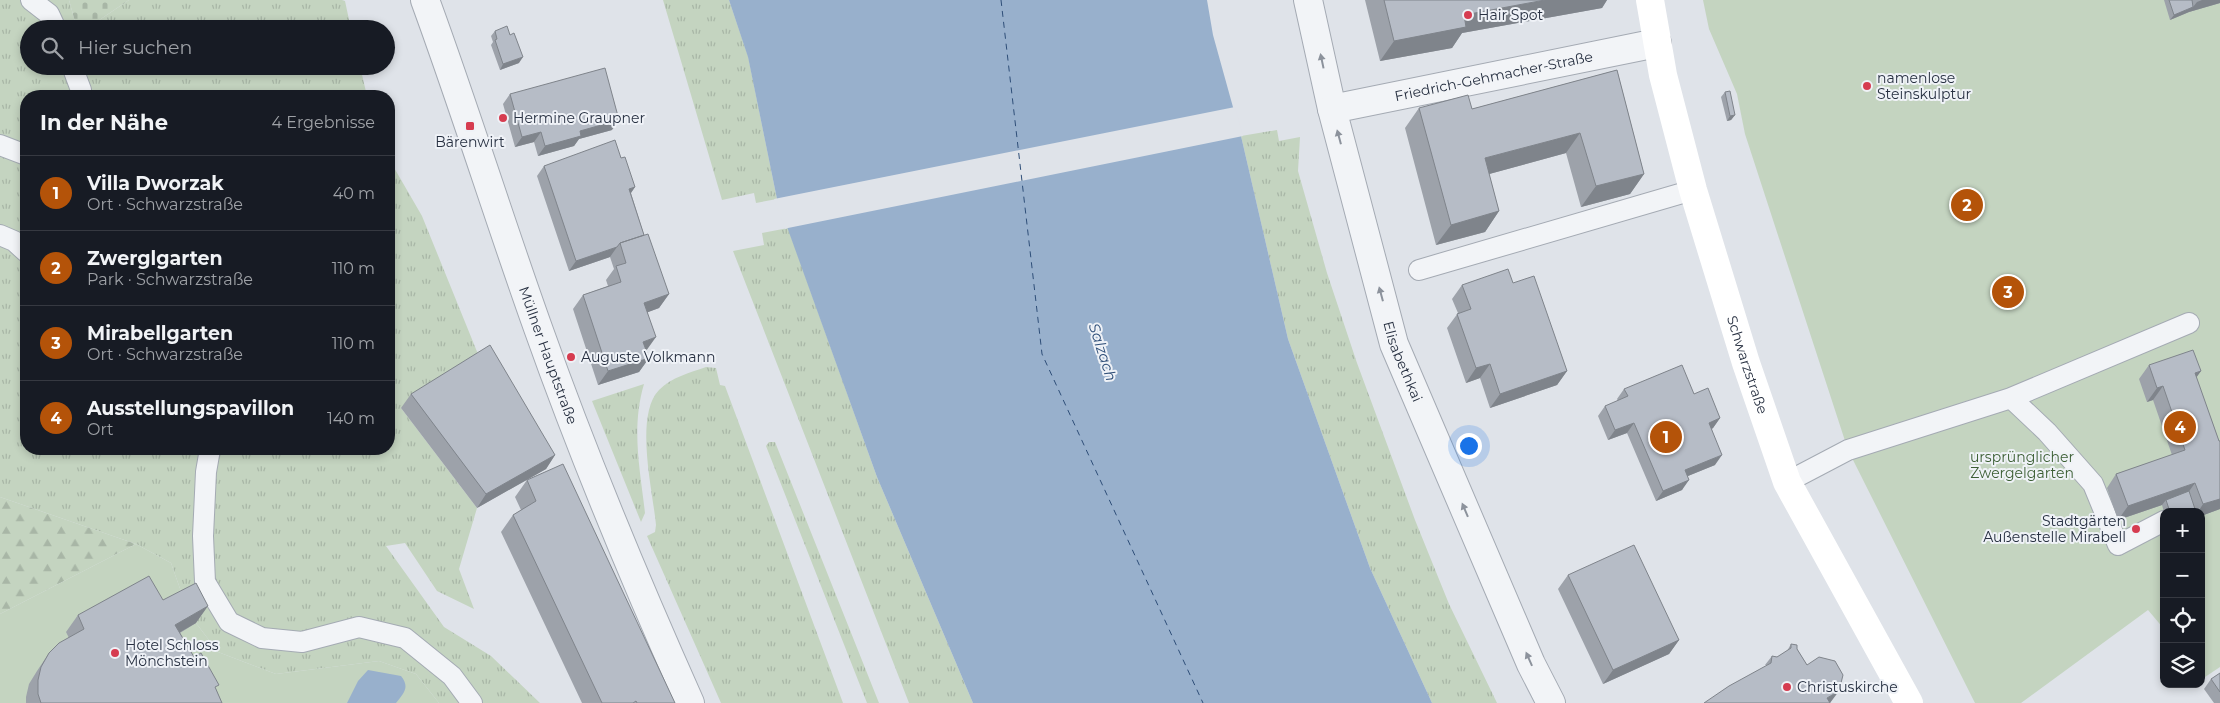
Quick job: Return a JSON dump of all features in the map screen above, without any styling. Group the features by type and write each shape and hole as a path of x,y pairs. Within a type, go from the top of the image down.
{"main road":[{"name":"Schwarzstraße","path":"1650,0 1673,118 1693,190 1746,363 1787,482 1909,703"}],"street":[{"name":"Müllner Hauptstraße","path":"425,0 468,119 538,329 616,531 690,703"},
{"name":"Elisabethkai","path":"1308,0 1332,109 1394,344 1531,664 1551,703"},
{"name":"Friedrich-Gehmacher-Straße","path":"1332,109 1657,43"}],"lane":[{"path":"30,0 49,14 52,20"},
{"path":"76,75 82,90"},
{"path":"0,145 20,153"},
{"path":"1419,270 1693,190"},
{"path":"1787,482 1848,450 2011,398 2189,323"},
{"path":"2011,398 2047,432 2093,484 2118,544 2160,523"},
{"path":"209,455 206,472 203,536 205,582 229,622 262,638 302,642 359,627 405,638 452,676 472,703"}],"green space":[{"path":"0,0 69,0 75,20 20,20 20,75 362,75 366,90 20,90 20,455 395,455 395,169 422,216 480,359 401,408 477,508 459,569 474,609 437,591 405,543 386,546 444,627 491,656 540,703 439,703 416,674 379,661 276,674 218,652 196,623 184,600 171,563 136,544 0,497"},
{"path":"69,0 129,0 99,20 75,20"},
{"path":"129,0 342,0 345,1 349,20 99,20"},
{"path":"663,0 729,0 748,56 777,199 756,203 754,193 722,200"},
{"name":"ursprünglicher Zwergelgarten","path":"1703,0 2220,0 2220,667 2205,677 2205,508 2160,508 2160,624 2148,610 2021,703 1975,703 1848,450 1745,134 1737,94 1709,29"},
{"path":"1277,130 1279,141 1300,137 1298,171 1327,273 1357,363 1415,520 1449,604 1497,703 1432,703 1370,568 1288,339 1241,136"},
{"path":"788,228 877,477 973,703 909,703 733,251 764,245 762,233"},
{"path":"706,367 716,368 720,385 725,386 843,703 721,703 647,536 655,532 656,525 646,435 652,402 659,390 669,382"},
{"path":"644,384 640,400 637,433 645,513 641,522 592,401"},
{"path":"769,442 775,442 879,703 867,703 766,446"},
{"path":"0,497 136,544 0,614"},
{"path":"136,544 171,563 184,600 196,623 218,652 276,674 379,661 416,674 439,703 0,703 0,614"}],"water":[{"name":"Salzach","path":"729,0 1207,0 1213,35 1241,136 1288,339 1370,568 1432,703 973,703 877,477 777,199 748,57"},
{"path":"368,670 401,676 405,683 405,690 396,703 347,703 358,681"}],"pier":[{"path":"1235,107 1243,136 785,229 774,199"}],"building":[{"path":"1384,0 1545,0 1464,15 1466,27 1394,41"},
{"path":"2169,0 2192,0 2193,7 2174,15"},
{"path":"507,26 510,35 514,33 523,57 503,64 495,40 497,39 495,31"},
{"path":"605,68 619,120 580,131 581,136 545,146 541,132 522,137 510,94"},
{"path":"1617,70 1644,174 1596,186 1580,133 1485,158 1499,211 1451,225 1419,108 1468,95 1472,109"},
{"path":"1730,91 1735,115 1730,116 1725,92"},
{"path":"615,140 621,158 625,157 635,187 629,189 644,235 620,243 617,247 576,261 544,166"},
{"path":"648,234 669,294 644,303 656,337 643,342 649,358 608,371 583,295 621,282 616,266 626,263 620,243"},
{"path":"1508,269 1513,283 1534,276 1567,371 1500,394 1490,364 1476,368 1457,314 1471,309 1462,285"},
{"path":"490,345 555,455 486,494 411,394"},
{"path":"2193,350 2201,371 2195,373 2220,441 2220,499 2203,504 2195,483 2128,506 2116,474 2185,450 2163,386 2157,388 2149,365"},
{"path":"1682,365 1694,394 1708,388 1720,418 1709,423 1722,455 1685,470 1689,480 1663,491 1634,423 1615,430 1605,406 1628,396 1624,389"},
{"path":"563,464 675,703 637,703 636,701 633,703 602,703 513,515 536,501 527,480"},
{"path":"2189,491 2195,508 2169,508 2166,500"},
{"path":"1634,545 1679,640 1613,670 1568,575"},
{"name":"Hotel Schloss Mönchstein","path":"149,576 163,600 196,583 208,606 175,625 194,657 201,653 219,685 215,687 222,703 41,703 38,694 38,680 41,667 49,653 59,643 84,629 78,615"},
{"path":"1791,644 1797,645 1797,649 1807,665 1819,657 1835,661 1843,675 1839,691 1827,698 1830,703 1704,703 1729,686 1771,663 1772,656 1777,657 1791,648"},
{"path":"2220,673 2220,692 2211,679"}],"ferry route":[{"path":"1001,0 1042,354 1203,703"}],"place":[{"name":"Hair Spot","path":"1468,15"},
{"name":"namenlose Steinskulptur","path":"1867,86"},
{"name":"Hermine Graupner","path":"503,118"},
{"name":"Bärenwirt","path":"470,126"},
{"name":"Zwerglgarten","path":"1967,205"},
{"name":"Mirabellgarten","path":"2008,292"},
{"name":"Auguste Volkmann","path":"571,357"},
{"name":"Ausstellungspavillon","path":"2180,427"},
{"name":"Villa Dworzak","path":"1666,437"},
{"name":"Stadtgärten Außenstelle Mirabell","path":"2136,529"},
{"name":"Hotel Schloss Mönchstein","path":"115,653"},
{"name":"Christuskirche","path":"1787,687"}]}
